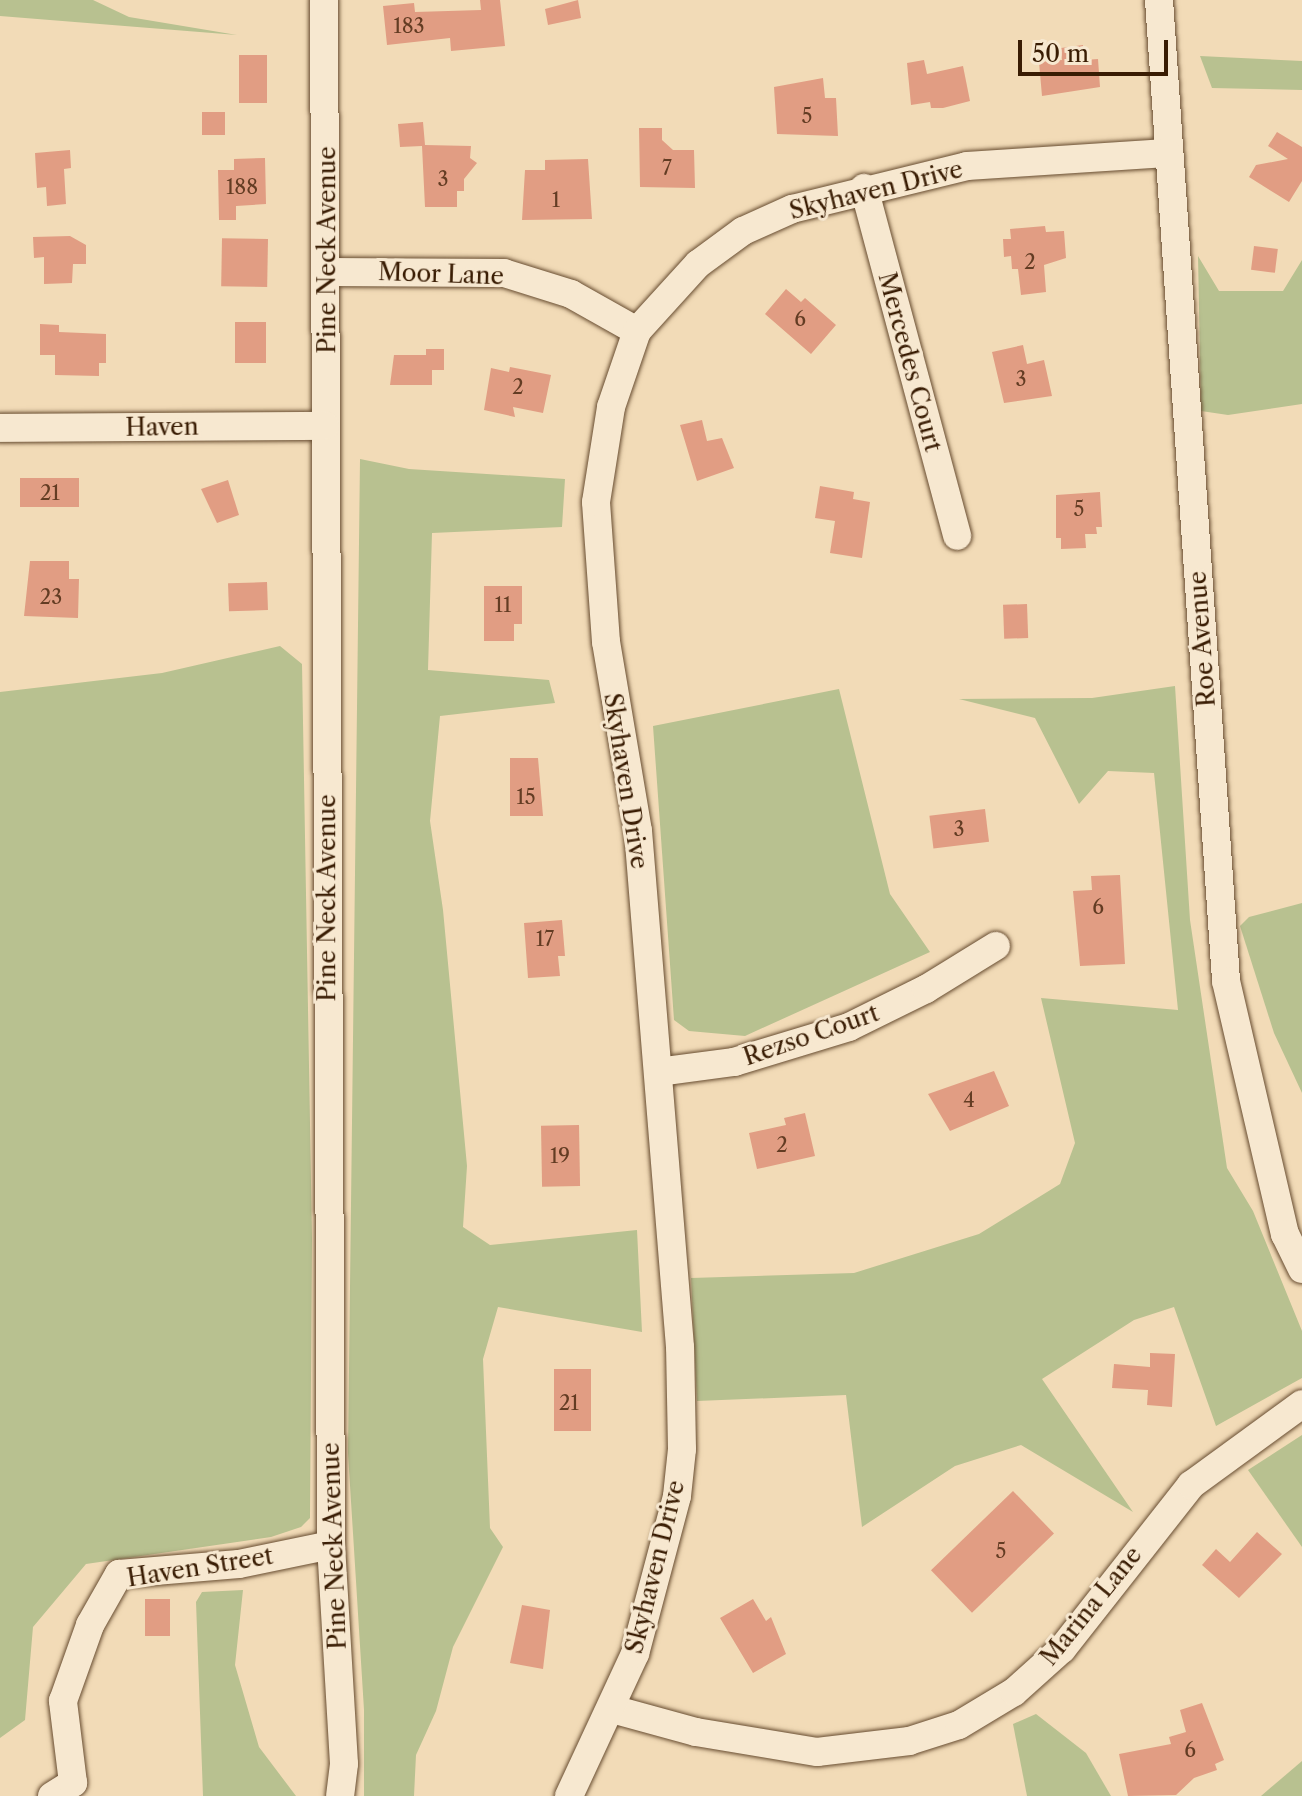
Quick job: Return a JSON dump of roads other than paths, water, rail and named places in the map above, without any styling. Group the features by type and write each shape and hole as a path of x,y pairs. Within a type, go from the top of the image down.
{"street":[{"name":"Pine Neck Avenue","path":"324,0 328,272 325,426 331,1545 344,1764 340,1796"},
{"name":"Roe Avenue","path":"1159,0 1167,153 1226,981 1285,1234 1302,1269"},
{"name":"Skyhaven Drive","path":"569,1796 612,1709 649,1609 677,1496 682,1449 680,1347 638,831 607,655 596,502 611,407 637,331 698,264 743,231 792,209 864,188 967,166 1167,153"},
{"name":"Mercedes Court","path":"864,188 957,536"},
{"name":"Moor Lane","path":"328,272 504,273 571,294 637,331"},
{"name":"Haven","path":"0,428 325,426"},
{"name":"Rezso Court","path":"658,1072 734,1062 849,1027 926,989 996,946"},
{"name":"Marina Lane","path":"612,1709 696,1732 817,1752 909,1741 959,1725 1014,1692 1062,1649 1191,1485 1302,1404"},
{"name":"Haven Street","path":"52,1796 73,1783 63,1701 90,1625 119,1574 239,1564 331,1545"}]}
